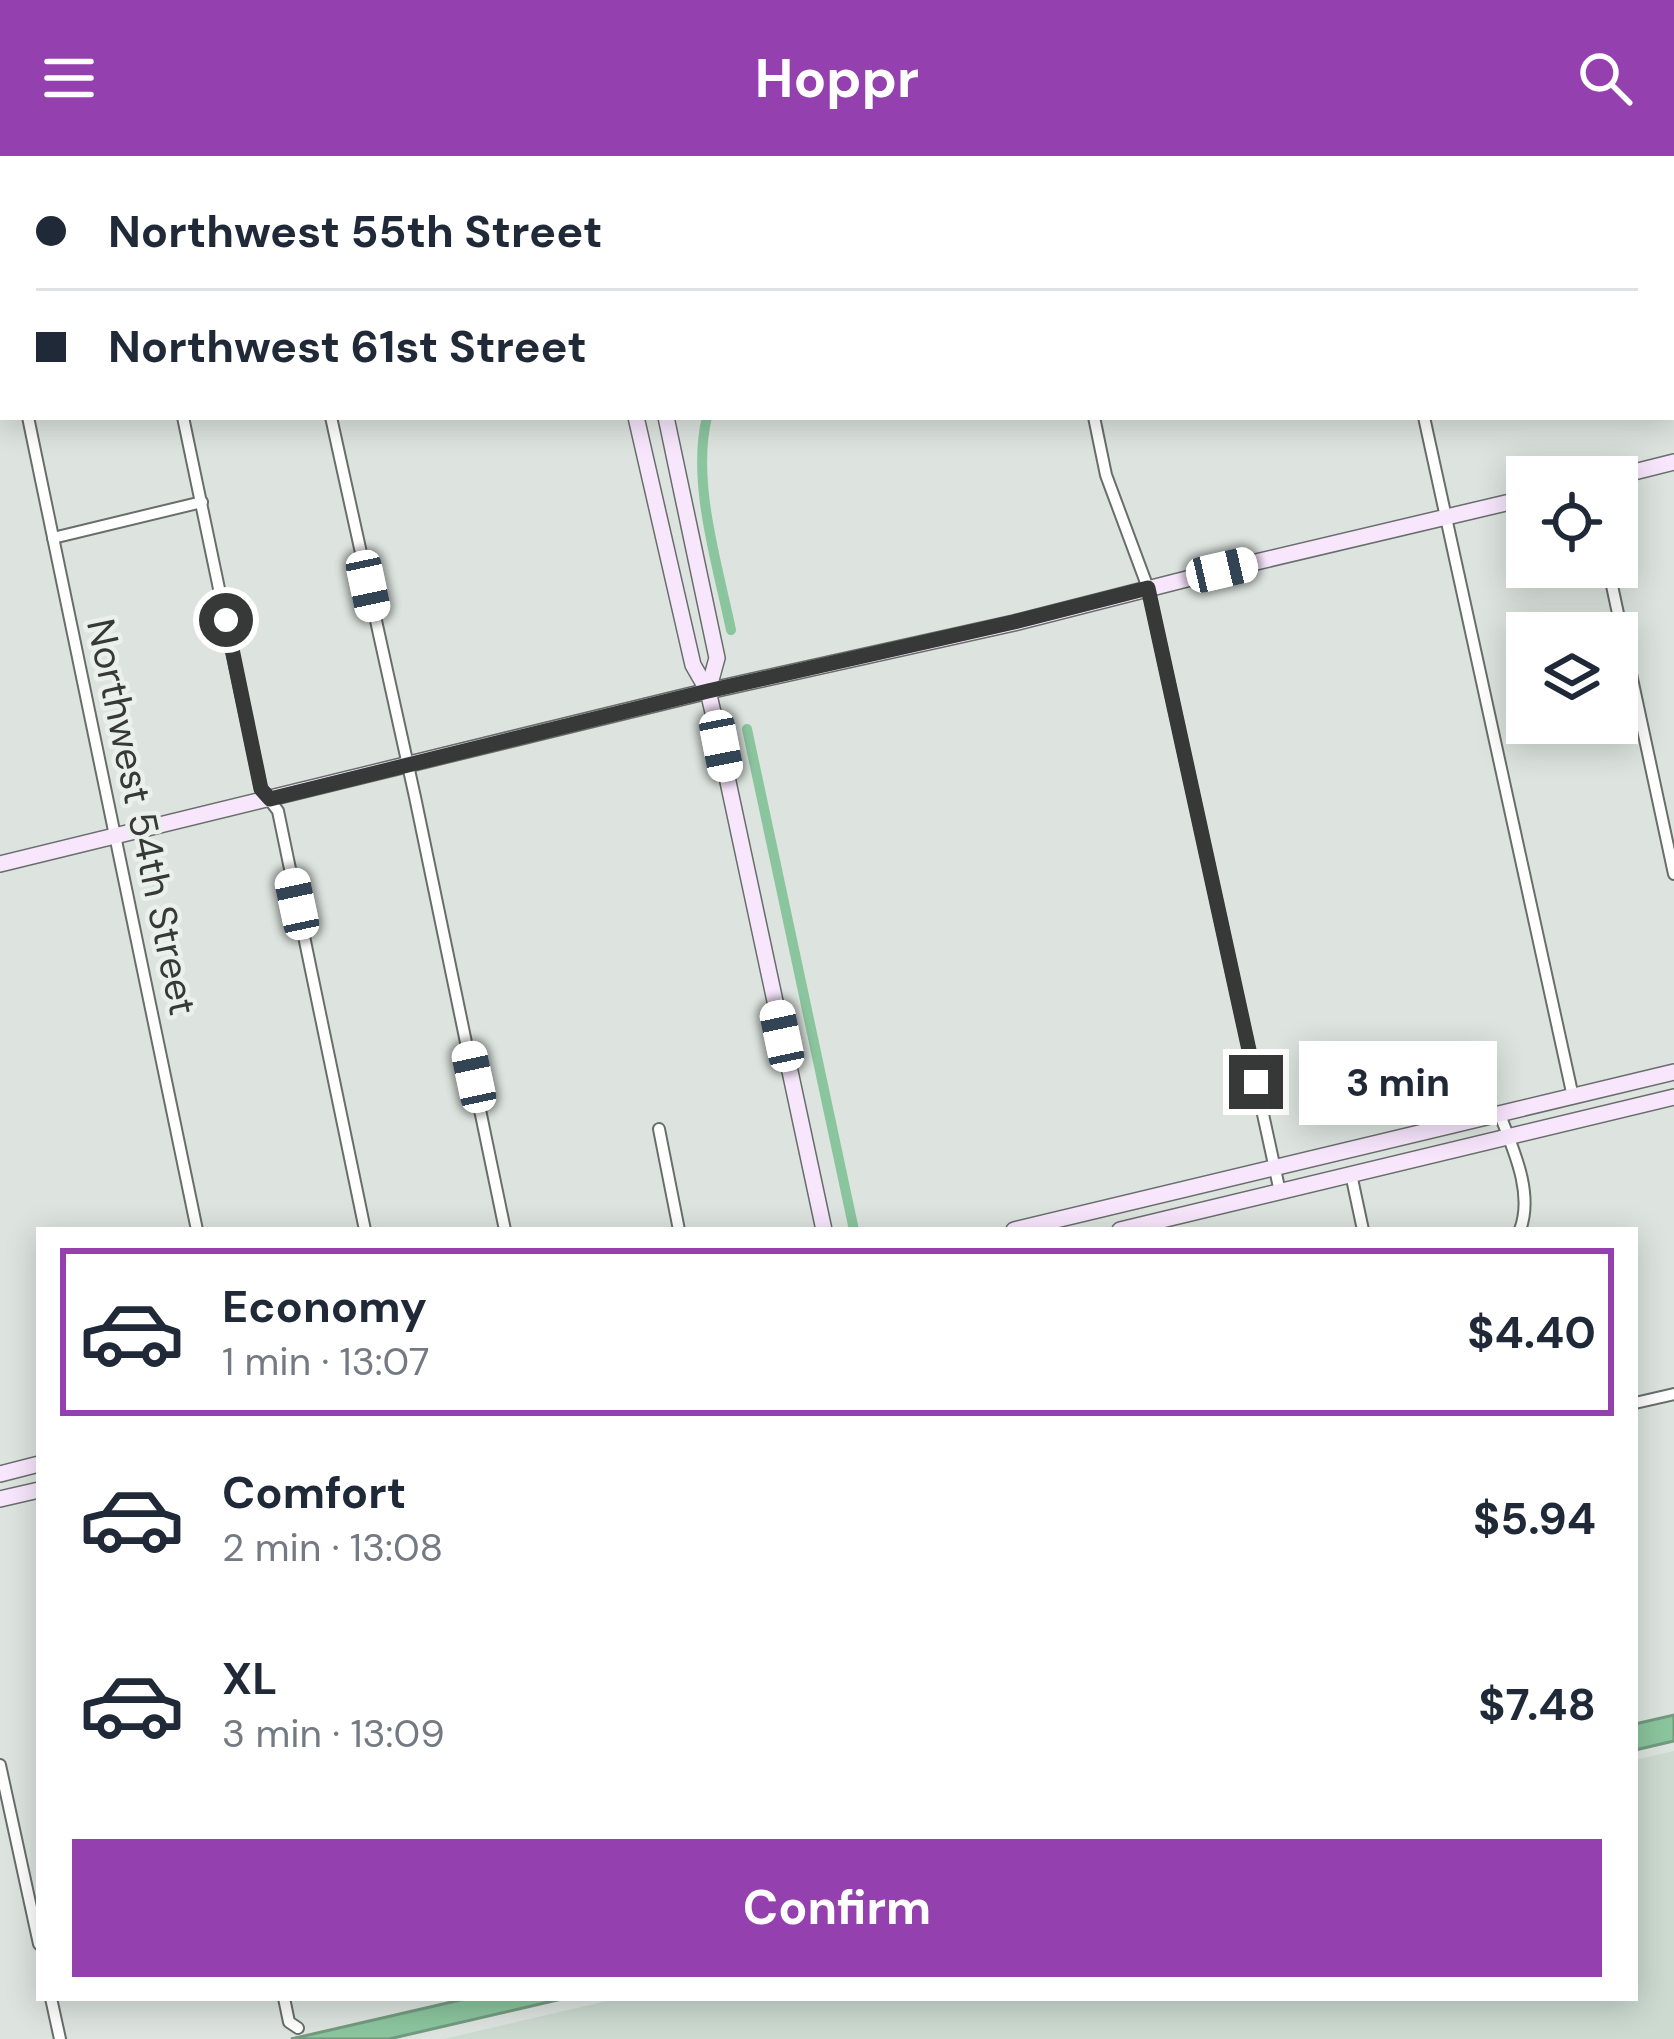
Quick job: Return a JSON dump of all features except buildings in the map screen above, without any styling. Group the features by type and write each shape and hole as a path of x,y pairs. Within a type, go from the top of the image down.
{"main road":[{"path":"637,420 694,665 708,691 823,1227"},
{"path":"667,420 717,658 708,691"},
{"path":"1638,471 1674,462"},
{"path":"0,864 1506,503"},
{"path":"1026,1227 1674,1072"},
{"path":"1132,1227 1674,1097"},
{"path":"0,1474 36,1466"},
{"path":"0,1499 36,1491"}],"street":[{"name":"Northwest 54th Street","path":"29,420 196,1227"},
{"path":"184,420 261,789 278,811 364,1227"},
{"path":"332,420 504,1227"},
{"path":"1095,420 1106,475 1148,588 1280,1192"},
{"path":"1425,420 1573,1097"},
{"path":"53,538 202,502"},
{"path":"1612,588 1674,874"},
{"path":"1500,1114 1515,1153 1525,1201 1521,1227"},
{"path":"659,1129 679,1227"},
{"path":"1351,1174 1362,1227"},
{"path":"1114,1206 1118,1227"},
{"path":"1638,1402 1674,1394"},
{"path":"0,1766 36,1929"},
{"path":"52,2001 60,2039"},
{"path":"285,2001 289,2022 298,2028"}],"shaded area":[{"path":"1674,1715 1674,1741 1638,1749 1638,1723"},
{"path":"1674,1751 1674,2039 444,2039 606,2001 1638,2001 1638,1759"},
{"path":"456,2001 553,2001 389,2039 291,2039"}],"waterway":[{"path":"707,420 704,496 731,630"},
{"path":"747,729 853,1227"}],"route":[{"path":"226,620 261,789 270,799 1148,588 1256,1082"}]}
